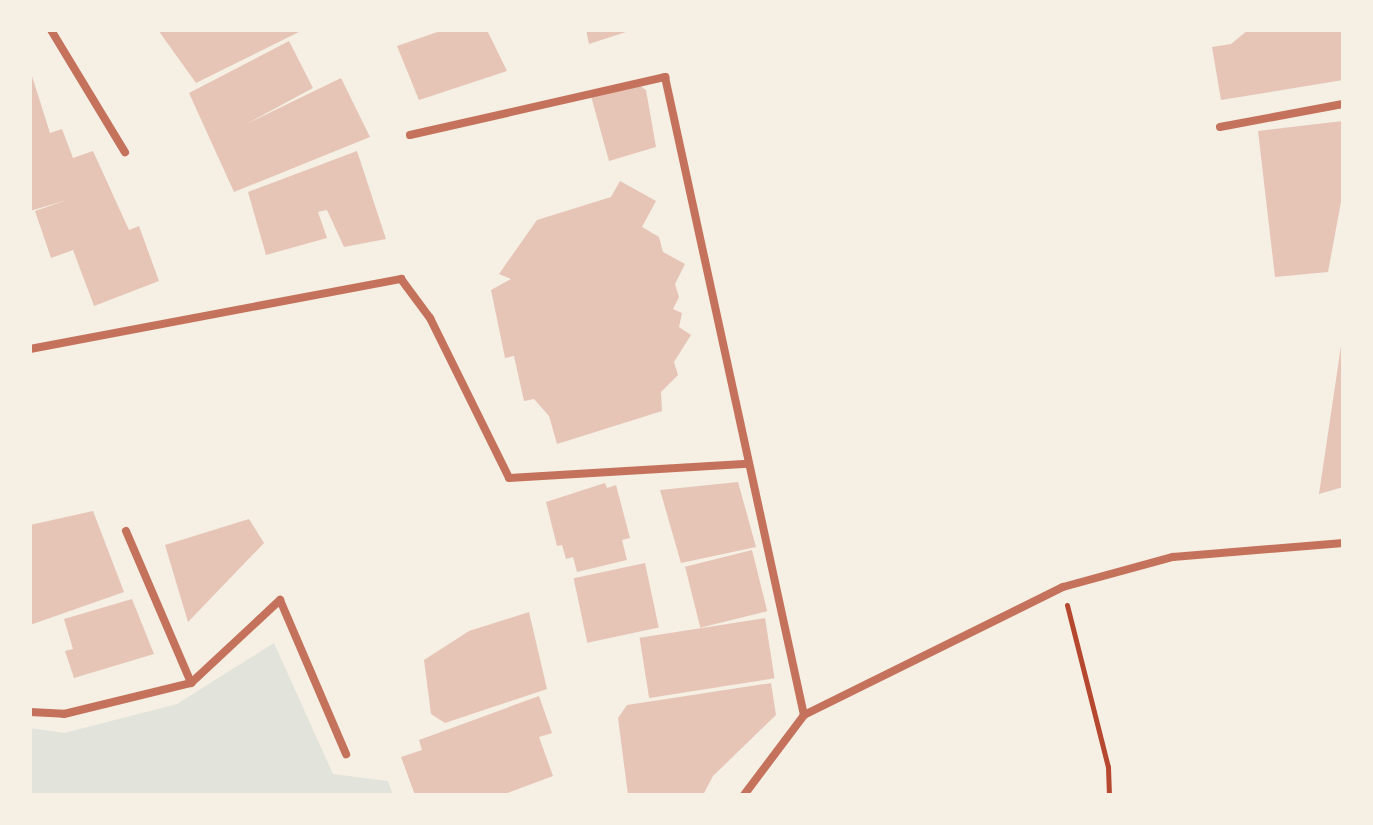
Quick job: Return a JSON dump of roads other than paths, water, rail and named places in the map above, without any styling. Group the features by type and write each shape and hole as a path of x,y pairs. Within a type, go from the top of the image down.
{"street":[{"path":"51,30 125,152"},
{"path":"410,135 665,77 804,715"},
{"path":"1220,127 1343,104"},
{"path":"30,349 401,279 430,318 509,478 748,464"},
{"path":"126,531 191,683"},
{"path":"744,795 804,715 1063,587 1173,557 1343,543"},
{"path":"30,712 64,714 191,683 280,600 346,754"}]}
